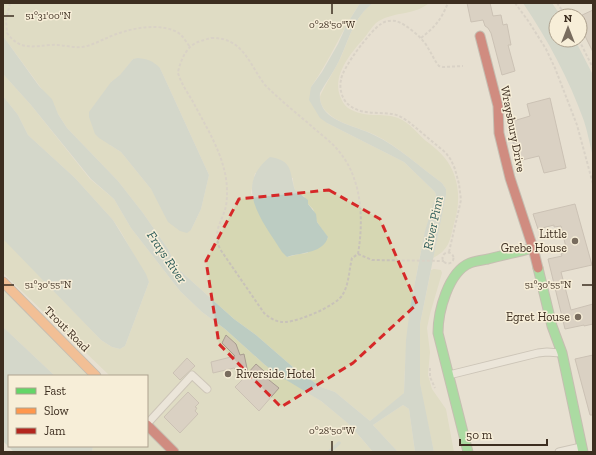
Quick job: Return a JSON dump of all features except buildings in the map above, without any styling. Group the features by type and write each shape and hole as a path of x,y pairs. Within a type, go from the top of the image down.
{"street":[{"name":"Wraysbury Drive","path":"480,36 498,106 499,133 510,178 533,248 552,326 562,354 582,449"},
{"path":"468,452 437,326 440,306 456,274 461,268 469,263 533,248"},
{"name":"Trout Road","path":"3,282 95,375"},
{"path":"148,425 174,452"}],"lane":[{"path":"449,375 538,352 562,354"},
{"path":"148,423 192,375 207,389"},
{"path":"559,452 582,449"}],"path":[{"path":"10,3 6,20 7,33 19,44 32,48 52,45 81,47 99,42 116,34 150,26 180,34 190,47"},
{"path":"421,38 441,19 448,3"},
{"path":"515,3 546,49 555,68 577,125 593,184"},
{"path":"449,252 461,200 459,184 451,160 446,153 409,122 396,115 363,111 352,107 345,101 341,88 341,79 350,60 380,24 390,21 398,22 421,38 439,66 463,66"},
{"path":"211,38 222,38 236,45 248,56 265,85 337,148 352,174 362,216 358,254 352,258 345,289 339,299 312,314 285,322 273,320 264,313 239,278 217,243 217,230 226,205 226,181 224,169 214,142 179,75 180,64 190,47 196,43 211,38"},
{"path":"583,48 593,68"},
{"path":"358,254 372,260 444,261 448,264 453,261 453,255 449,252"},
{"path":"444,261 443,256 445,253 449,252"}],"highlighted area":[{"path":"329,190 380,219 417,304 353,363 281,407 219,344 206,261 239,199"}],"green space":[{"path":"3,3 360,3 311,87 327,123 404,162 435,192 436,195 425,233 413,293 406,353 404,393 402,396 370,421 335,392 321,387 294,368 256,335 234,319 177,268 168,249 143,213 118,181 67,128 44,92 3,36","holes":["133,59 160,68 209,175 201,209 191,230 158,200 121,152 110,145 111,82 120,76","255,173 293,178 295,190 298,194 304,196 308,204 313,209 317,222 328,238 307,253 287,257 251,193"]},
{"path":"373,3 429,3 417,10 382,19 376,23 349,56 341,72 338,88 344,104 348,108 361,113 392,116 410,125 444,157 453,171 456,179 458,196 457,212 447,247 439,255 433,258 446,195 446,189 442,183 401,151 384,140 369,132 332,117 322,106 320,97 341,57 353,28 361,15"},
{"path":"3,74 31,105 90,179 114,199 131,228 180,291 202,312 225,329 265,365 321,401 349,424 373,452 178,452 148,423 148,375 109,375 3,273 3,238 101,340 112,347 120,349 125,346 149,282 113,220 75,178 28,135 18,115 3,96"},
{"path":"431,270 441,270 442,273 427,328 430,352 428,375 432,389 446,409 454,452 434,452 420,383 420,324"},
{"path":"3,288 91,375 54,375 3,327"},
{"path":"403,405 409,409 415,452 398,452 373,425"},
{"path":"148,432 167,452 92,452 93,447 148,447"}],"water":[{"path":"360,3 373,3 366,9 356,22 339,61 320,93 320,99 324,109 332,117 343,123 369,132 392,145 442,183 446,189 420,324 420,383 434,452 415,452 409,409 403,405 373,425 398,452 373,452 350,425 321,401 283,378 265,365 225,329 202,312 180,291 131,228 114,199 91,179 31,105 3,74 3,36 39,86 52,99 58,114 67,128 118,181 143,213 168,249 177,268 234,319 256,335 294,368 321,387 335,392 370,421 404,393 406,340 410,308 425,231 436,195 435,192 404,162 320,118 309,100 311,87 322,72 338,44 347,24"},
{"path":"523,3 552,3 555,8 548,8 548,44"},
{"path":"550,48 579,48 593,75 593,157 584,121 565,75"},
{"path":"138,58 150,61 160,68 209,175 201,209 191,230 187,233 180,231 168,222 151,189 121,152 95,134 89,117 89,112 111,82 120,75 133,59"},
{"path":"3,96 18,115 28,135 75,178 113,220 146,274 149,282 125,346 120,349 112,347 101,340 3,239"},
{"path":"270,157 283,161 287,164 295,190 308,200 308,204 316,214 317,222 328,237 321,247 311,252 287,257 282,252 260,216 252,192 253,180 259,168"},
{"path":"3,327 54,375 8,375 8,446 3,441"},
{"path":"9,447 93,447 92,452 14,452"}],"waterway":[{"path":"329,452 339,443"}],"traffic: fast":[{"path":"468,452 438,333 438,324 442,304 450,284 456,275 462,268 470,263 533,248"},
{"path":"538,268 552,326 562,353 583,452"}],"traffic: slow":[{"path":"3,282 95,375"}],"traffic: jam":[{"path":"480,36 498,106 499,133 510,178 538,268"},
{"path":"148,426 174,452"}],"place":[{"name":"Little Grebe House","path":"575,241"},
{"name":"Egret House","path":"578,317"},
{"name":"Riverside Hotel","path":"228,374"}],"water label":[{"name":"River Pinn","path":"433,223"},
{"name":"Frays River","path":"167,257"}]}
